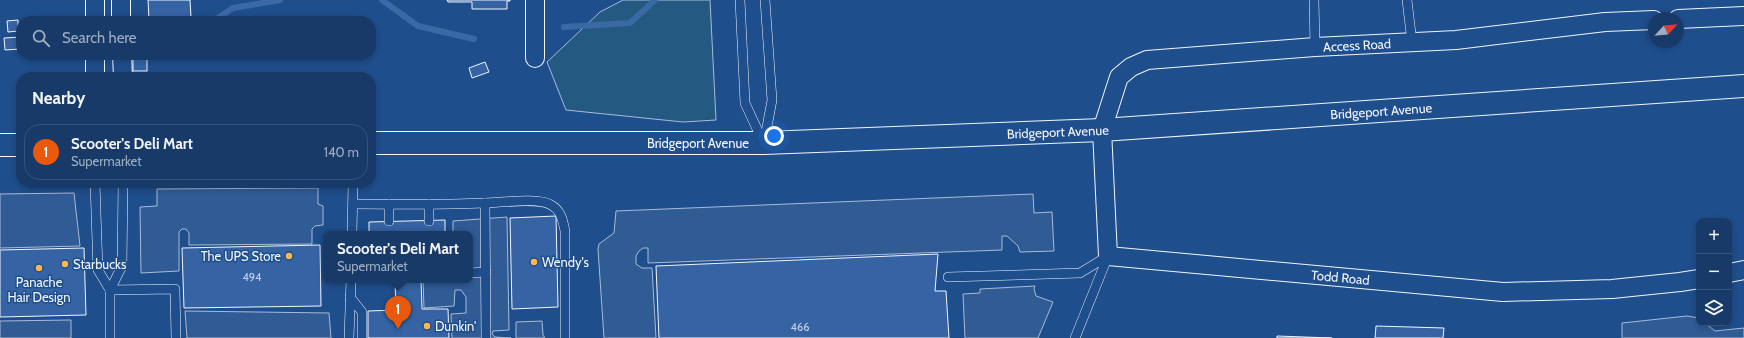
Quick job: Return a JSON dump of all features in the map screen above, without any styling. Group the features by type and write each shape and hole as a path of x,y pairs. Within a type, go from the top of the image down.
{"main road":[{"name":"Bridgeport Avenue","path":"376,143 764,143 1102,130 1744,86"},
{"path":"0,145 16,145"}],"street":[{"path":"95,0 95,16"},
{"path":"121,0 121,16"},
{"path":"535,58 536,0"},
{"path":"1684,19 1744,16"},
{"name":"Access Road","path":"1102,130 1119,77 1131,67 1154,60 1315,47 1456,40 1605,22 1648,20"},
{"path":"95,60 95,72"},
{"path":"122,60 123,72"},
{"path":"1102,130 1108,256"},
{"name":"Todd Road","path":"1108,256 1503,292 1612,289 1696,279"},
{"path":"1732,272 1744,270"}],"lane":[{"path":"740,0 745,103 764,143"},
{"path":"764,143 772,100 765,0"},
{"path":"1314,0 1315,47"},
{"path":"1407,0 1412,42"},
{"path":"95,188 98,270 110,290"},
{"path":"110,338 110,290 122,266 123,188"},
{"path":"352,231 353,188"},
{"path":"353,204 429,204 540,201 551,204 559,211 563,220 565,231 565,338"},
{"path":"485,203 486,338"},
{"path":"389,204 389,221"},
{"path":"429,204 429,221"},
{"path":"948,277 1080,273 1108,256"},
{"path":"1076,338 1108,256"},
{"path":"473,273 486,272"},
{"path":"349,338 350,283"},
{"path":"110,290 175,289 176,338"},
{"path":"350,297 362,312 362,338"}],"shaded area":[{"path":"623,0 710,0 716,120 683,122 566,110 547,62 600,12"},
{"path":"318,188 318,204 323,206 323,225 315,226 312,229 312,244 189,245 189,233 186,229 182,229 179,232 179,271 141,273 140,207 157,206 157,189"},
{"path":"74,193 80,246 0,248 0,194"},
{"path":"1033,194 1034,213 1052,212 1054,251 1020,252 1018,246 1007,236 1002,236 1002,250 648,263 648,248 643,248 636,256 636,264 642,268 652,268 656,338 604,338 598,249 599,244 614,233 616,211"},
{"path":"507,217 509,330 493,331 492,334 495,337 511,338 452,338 451,314 466,313 466,297 461,290 455,290 454,306 424,308 423,283 473,283 473,231 453,231 453,221"},
{"path":"1035,286 1034,289 1036,296 1053,302 1038,338 965,338 963,294 980,293 980,289"},
{"path":"185,311 329,313 331,338 187,338"},
{"path":"1687,316 1696,318 1696,326 1709,326 1715,331 1744,328 1744,338 1622,338 1622,323"},
{"path":"71,320 71,338 0,338 0,321"},
{"path":"542,321 543,335 545,338 516,338 516,322"}],"building":[{"path":"148,0 190,0 191,16 149,16"},
{"path":"447,0 510,1 507,1 507,9 472,9 472,2 448,2"},
{"path":"16,20 16,31 8,32 7,21"},
{"path":"16,37 16,49 5,50 4,38"},
{"path":"133,60 147,60 147,71 133,71"},
{"path":"485,62 489,72 472,78 469,68"},
{"name":"Wendy's","path":"556,216 558,307 512,309 510,218"},
{"path":"445,220 445,231 369,231 369,222"},
{"path":"320,245 321,306 184,308 182,248"},
{"path":"84,248 86,315 0,317 0,250"},
{"path":"938,254 935,291 946,291 949,338 659,338 656,266"},
{"path":"395,283 421,283 422,309 448,309 449,338 368,338 368,311 396,310"},
{"path":"1376,326 1444,328 1443,338 1375,338"},
{"path":"1277,336 1332,338 1277,338"}],"waterway":[{"path":"221,16 233,8 280,0"},
{"path":"382,0 418,26 474,39"},
{"path":"564,27 630,23 655,0"}],"place":[{"name":"The UPS Store","path":"289,256"},
{"name":"Wendy's","path":"534,262"},
{"name":"Starbucks","path":"65,264"},
{"name":"Panache Hair Design","path":"39,268"},
{"name":"Dunkin'","path":"427,326"},
{"name":"Scooter's Deli Mart","path":"398,329"}]}
